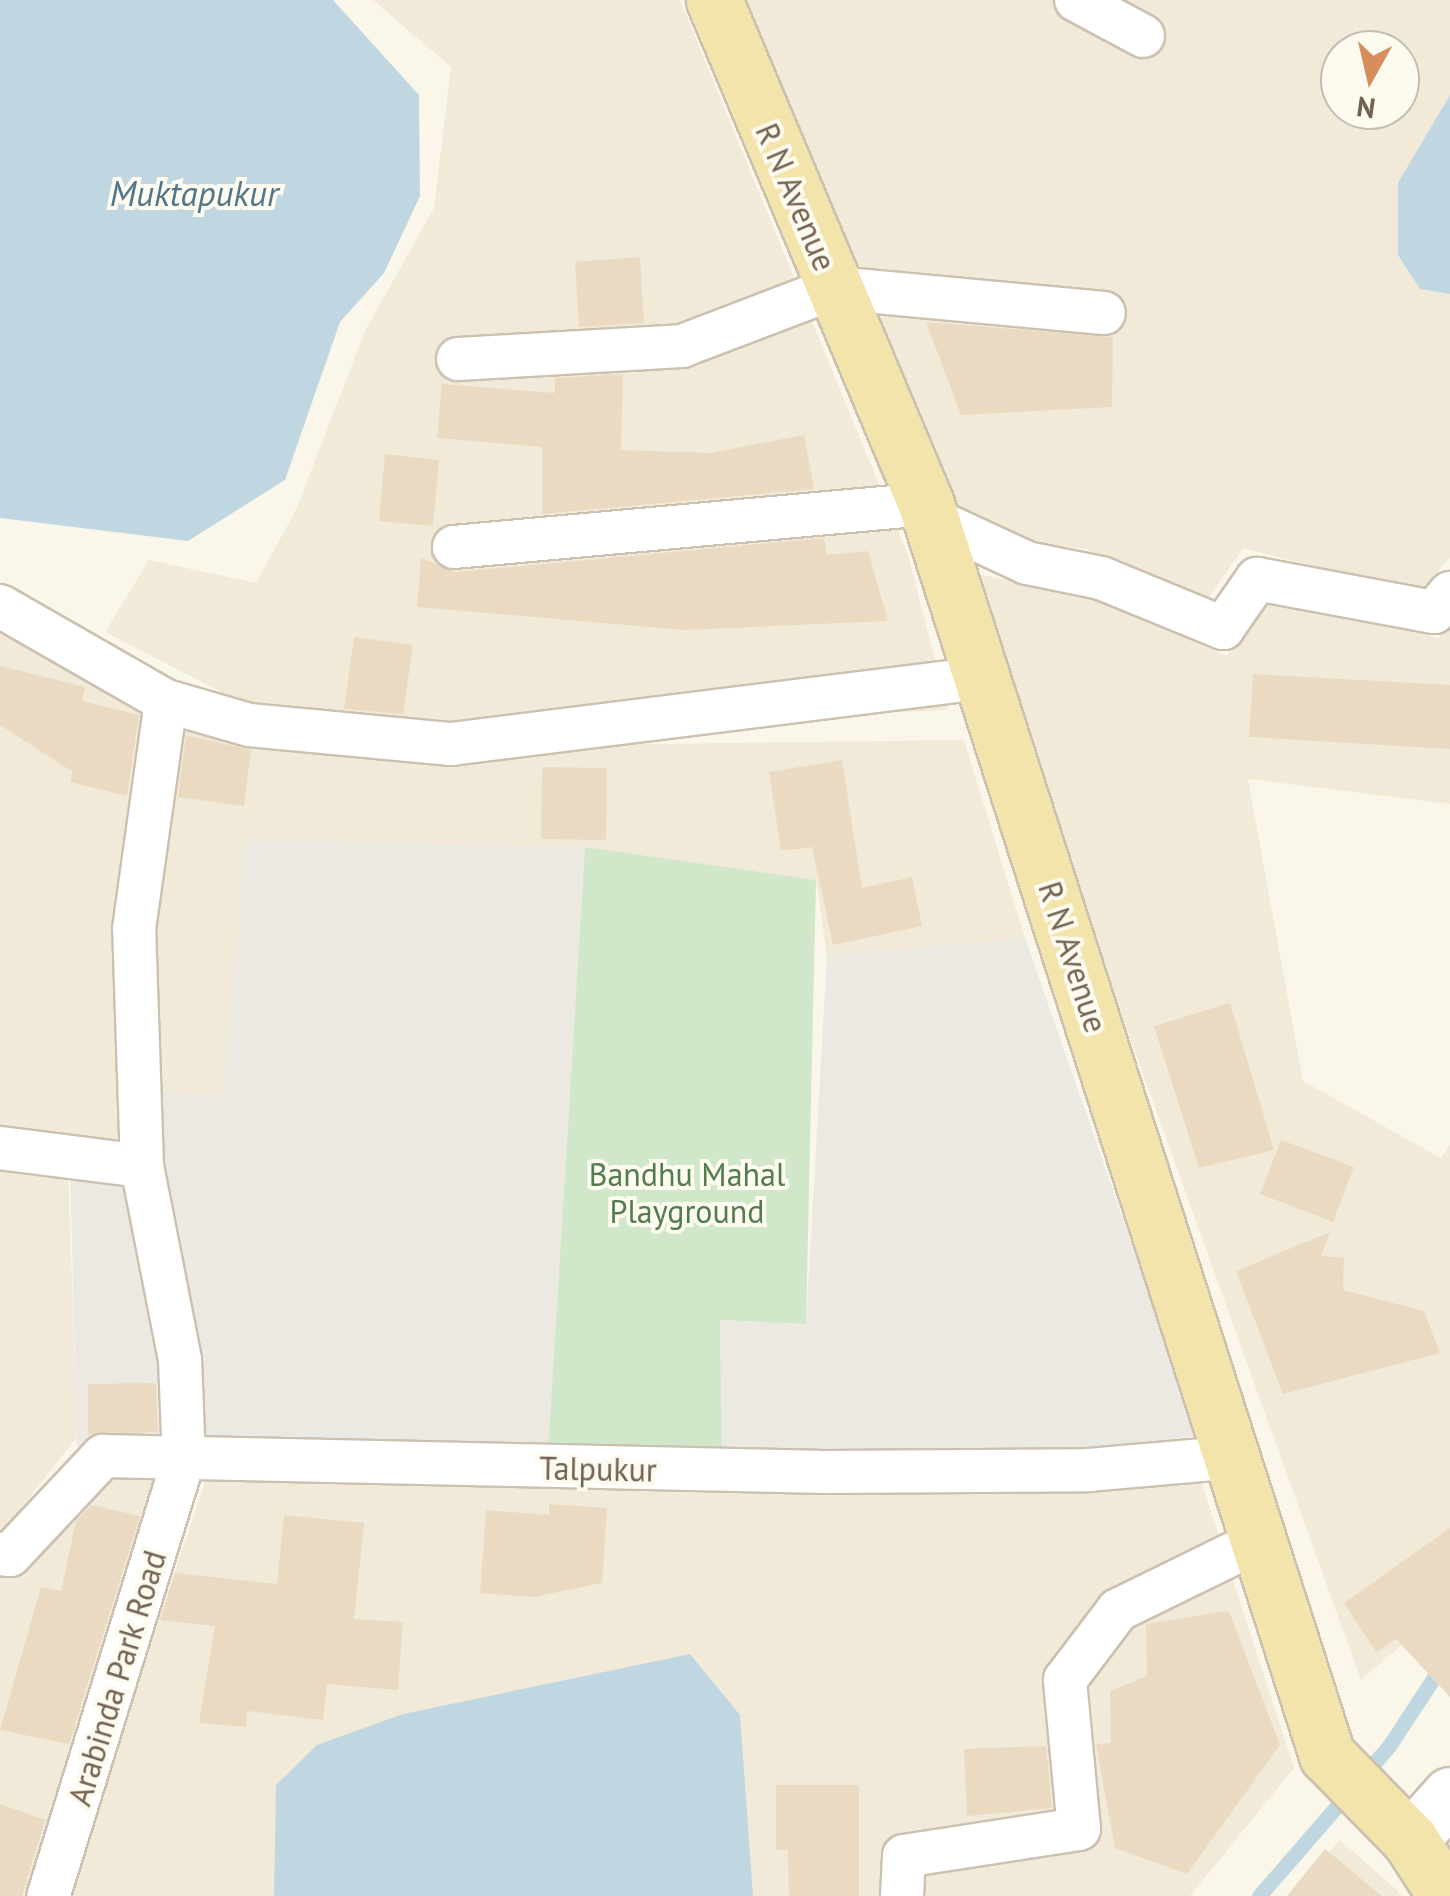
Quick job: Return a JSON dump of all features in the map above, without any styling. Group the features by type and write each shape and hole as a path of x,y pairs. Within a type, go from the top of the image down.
{"main road":[{"name":"R N Avenue","path":"714,0 928,511 1238,1457 1330,1758 1392,1822 1446,1896"}],"street":[{"path":"1076,0 1143,36"},
{"path":"458,359 682,346 834,288 1104,313"},
{"path":"454,547 928,511 1027,563 1100,578 1222,628 1257,579 1434,612 1450,593"},
{"path":"0,606 166,701 250,726 451,744 982,678"},
{"name":"Arabinda Park Road","path":"48,1896 184,1458 180,1360 142,1166 134,929 166,701"},
{"path":"0,1148 142,1166"},
{"name":"Talpukur","path":"0,1554 10,1555 103,1456 826,1472 1090,1470 1238,1457"},
{"path":"902,1896 904,1856 1079,1829 1064,1680 1118,1610 1263,1540"},
{"path":"1392,1822 1450,1795"}],"shaded area":[{"path":"373,0 680,0 908,555 948,710 451,730 250,707 105,632 149,560 256,583 296,510 365,331 434,208 451,67"},
{"path":"738,0 1450,0 1450,558 1418,593 1243,548 1203,606 1086,549 946,533"},
{"path":"962,571 1092,597 1227,656 1265,594 1438,638 1450,624 1450,804 1248,779 1303,1081 1441,1158 1450,1145 1450,1603 1361,1680"},
{"path":"0,617 267,749 964,740 1025,938 827,956 816,880 585,847 246,841 224,1097 159,1090 124,1151 67,1134 77,1437 0,1535"},
{"path":"246,841 585,847 548,1451 722,1453 720,1320 806,1324 827,956 1025,938 1199,1436 997,1458 77,1446 70,1165 154,1176 159,1090 224,1096"},
{"path":"109,1475 154,1479 27,1896 0,1896 0,1578"},
{"path":"1199,1475 1294,1768 1190,1896 65,1896 207,1476 1045,1493"},
{"path":"1340,1840 1398,1891 1401,1896 1288,1896"}],"green space":[{"name":"Bandhu Mahal Playground","path":"585,847 816,880 806,1324 720,1320 722,1453 548,1451"}],"water":[{"name":"Muktapukur","path":"0,0 333,0 419,95 420,196 384,273 340,322 285,480 188,541 0,518"},
{"path":"1450,95 1450,294 1420,289 1398,255 1398,183"},
{"path":"690,1654 740,1715 753,1896 274,1896 276,1785 317,1745 403,1714"}],"building":[{"path":"640,257 644,323 579,327 575,262"},
{"path":"926,322 1113,337 1112,407 961,415"},
{"path":"623,374 621,450 710,453 804,435 814,489 542,514 542,447 437,438 442,384 555,393 555,378"},
{"path":"385,454 439,460 433,526 379,521"},
{"path":"824,538 827,555 868,551 888,621 685,630 417,607 421,558 456,572"},
{"path":"354,637 413,645 403,714 344,709"},
{"path":"0,666 85,687 82,701 139,715 127,796 70,782 73,772 0,725"},
{"path":"1253,674 1450,685 1450,749 1249,737"},
{"path":"186,735 251,750 244,806 178,797"},
{"path":"842,760 862,888 912,877 922,926 833,945 812,847 781,851 769,772"},
{"path":"542,767 607,768 606,840 541,839"},
{"path":"1230,1003 1274,1150 1199,1168 1154,1026"},
{"path":"1281,1140 1354,1167 1333,1222 1260,1194"},
{"path":"1330,1232 1321,1256 1344,1258 1343,1290 1424,1311 1440,1353 1283,1394 1236,1271"},
{"path":"156,1383 158,1432 88,1434 88,1384"},
{"path":"549,1504 607,1508 602,1583 534,1597 480,1593 486,1510 549,1515"},
{"path":"91,1505 140,1516 69,1744 0,1730 41,1587 61,1591 76,1521"},
{"path":"284,1515 364,1523 354,1619 403,1622 398,1690 327,1684 323,1720 247,1711 246,1727 199,1723 215,1626 160,1620 175,1573 277,1584"},
{"path":"1450,1528 1450,1697 1396,1639 1376,1652 1344,1603"},
{"path":"1229,1611 1280,1745 1187,1874 1115,1848 1096,1744 1111,1743 1110,1691 1147,1676 1146,1624"},
{"path":"1046,1746 1052,1808 967,1816 964,1749"},
{"path":"776,1785 859,1785 859,1896 789,1896 788,1850 776,1850"},
{"path":"0,1804 45,1820 22,1896 0,1896"},
{"path":"1325,1849 1382,1896 1287,1896"}],"waterway":[{"path":"1259,1896 1389,1746 1450,1653"}]}
